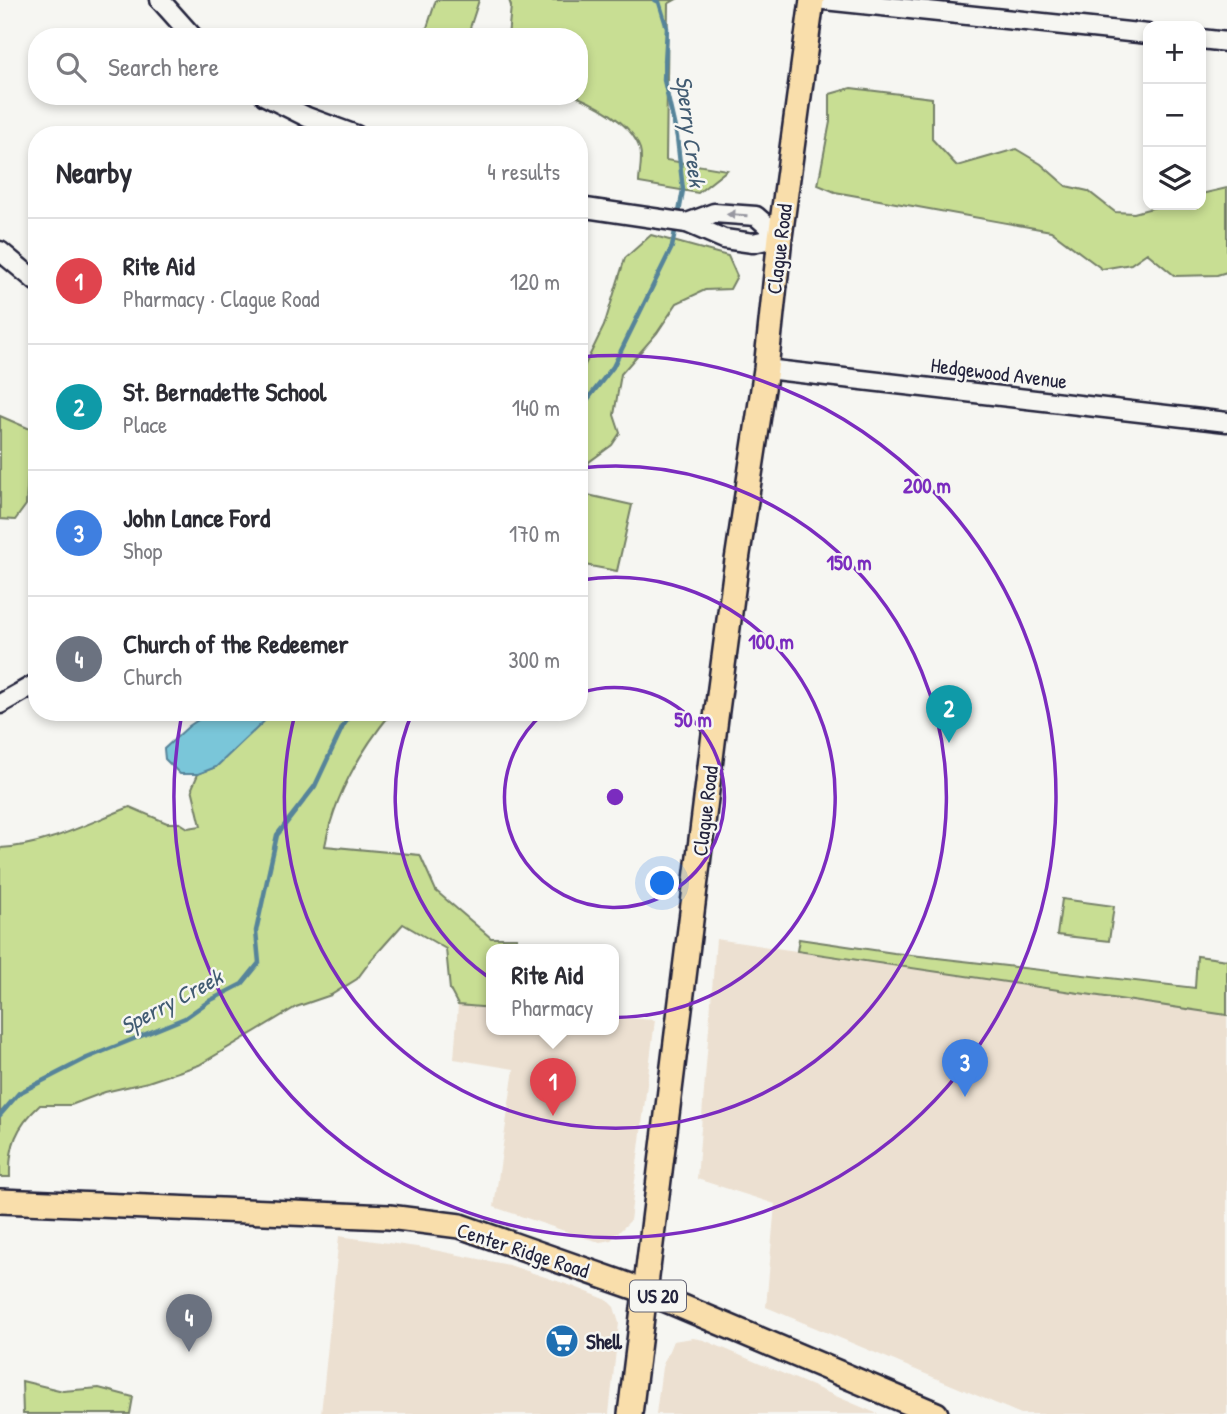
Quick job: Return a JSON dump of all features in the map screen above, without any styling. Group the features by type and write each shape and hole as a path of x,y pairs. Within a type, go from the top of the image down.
{"main road":[{"name":"Clague Road","path":"630,1414 718,704 766,369 811,0"},
{"name":"Center Ridge Road","path":"0,1201 389,1217 460,1226 645,1291 936,1414"}],"street":[{"path":"160,0 185,28"},
{"path":"824,0 1143,33"},
{"path":"1206,40 1227,42"},
{"path":"283,105 332,126"},
{"path":"588,208 687,223 724,239 753,243 780,237"},
{"path":"687,223 714,213 756,216 780,237"},
{"path":"0,251 28,274"},
{"name":"Hedgewood Avenue","path":"766,369 1227,422"},
{"path":"0,704 28,688"}],"shaded area":[{"path":"716,939 1227,1015 1227,1414 1021,1414 766,1307 775,1204 697,1179"},
{"path":"458,1005 486,1007 486,1035 619,1035 619,1017 655,1020 630,1221 611,1240 600,1242 582,1237 494,1207 514,1069 454,1059"},
{"path":"339,1236 424,1248 509,1265 607,1300 614,1307 619,1323 609,1414 321,1414"},
{"path":"693,1338 704,1340 878,1414 656,1414 662,1367 673,1341"}],"green space":[{"path":"436,0 479,0 470,28 427,28"},
{"path":"509,0 675,0 668,4 666,160 727,170 698,193 639,183 641,153 636,140 622,124 588,102 588,28 509,28"},
{"path":"851,88 932,98 932,139 957,166 1016,149 1041,164 1066,186 1088,191 1115,212 1206,210 1206,193 1227,188 1227,272 1217,275 1175,276 1147,253 1131,264 1102,269 1051,231 835,192 818,185 830,122 830,94"},
{"path":"651,235 728,256 737,276 730,289 705,290 677,303 657,333 621,374 614,415 620,433 612,445 588,464 588,359 604,326 625,258"},
{"path":"0,416 28,428 28,472 26,505 15,520 0,519"},
{"path":"588,495 632,505 617,571 588,566"},
{"path":"264,721 385,721 350,775 335,810 325,846 420,855 436,891 491,938 517,938 516,944 486,944 486,1007 458,1005 450,990 446,949 403,924 357,979 331,995 296,1007 199,1065 148,1082 105,1092 71,1105 40,1105 25,1121 16,1137 11,1155 10,1177 0,1177 0,848 50,838 130,807 167,823 180,823 188,828 201,826 192,788 198,774 216,767"},
{"path":"1062,899 1114,906 1109,941 1057,935"},
{"path":"799,939 894,953 1195,988 1197,956 1227,960 1227,1015 797,951"},
{"path":"22,1381 63,1391 99,1388 133,1397 130,1414 23,1414"}],"water":[{"path":"196,721 265,721 216,767 198,774 180,774 165,759 164,749"}],"waterway":[{"name":"Sperry Creek","path":"655,0 659,2 667,28 664,80 677,137 683,190 678,218"},
{"name":"Sperry Creek","path":"588,399 613,367 672,247 676,226"},
{"name":"Sperry Creek","path":"0,1115 19,1093 87,1058 185,1018 209,1001 242,984 259,963 256,931 277,835 315,786 347,721"}],"place":[{"name":"St. Bernadette School","path":"949,743"},
{"name":"John Lance Ford","path":"965,1097"},
{"name":"Rite Aid","path":"553,1116"},
{"name":"Shell","path":"562,1341"},
{"name":"Church of the Redeemer","path":"189,1352"}]}
